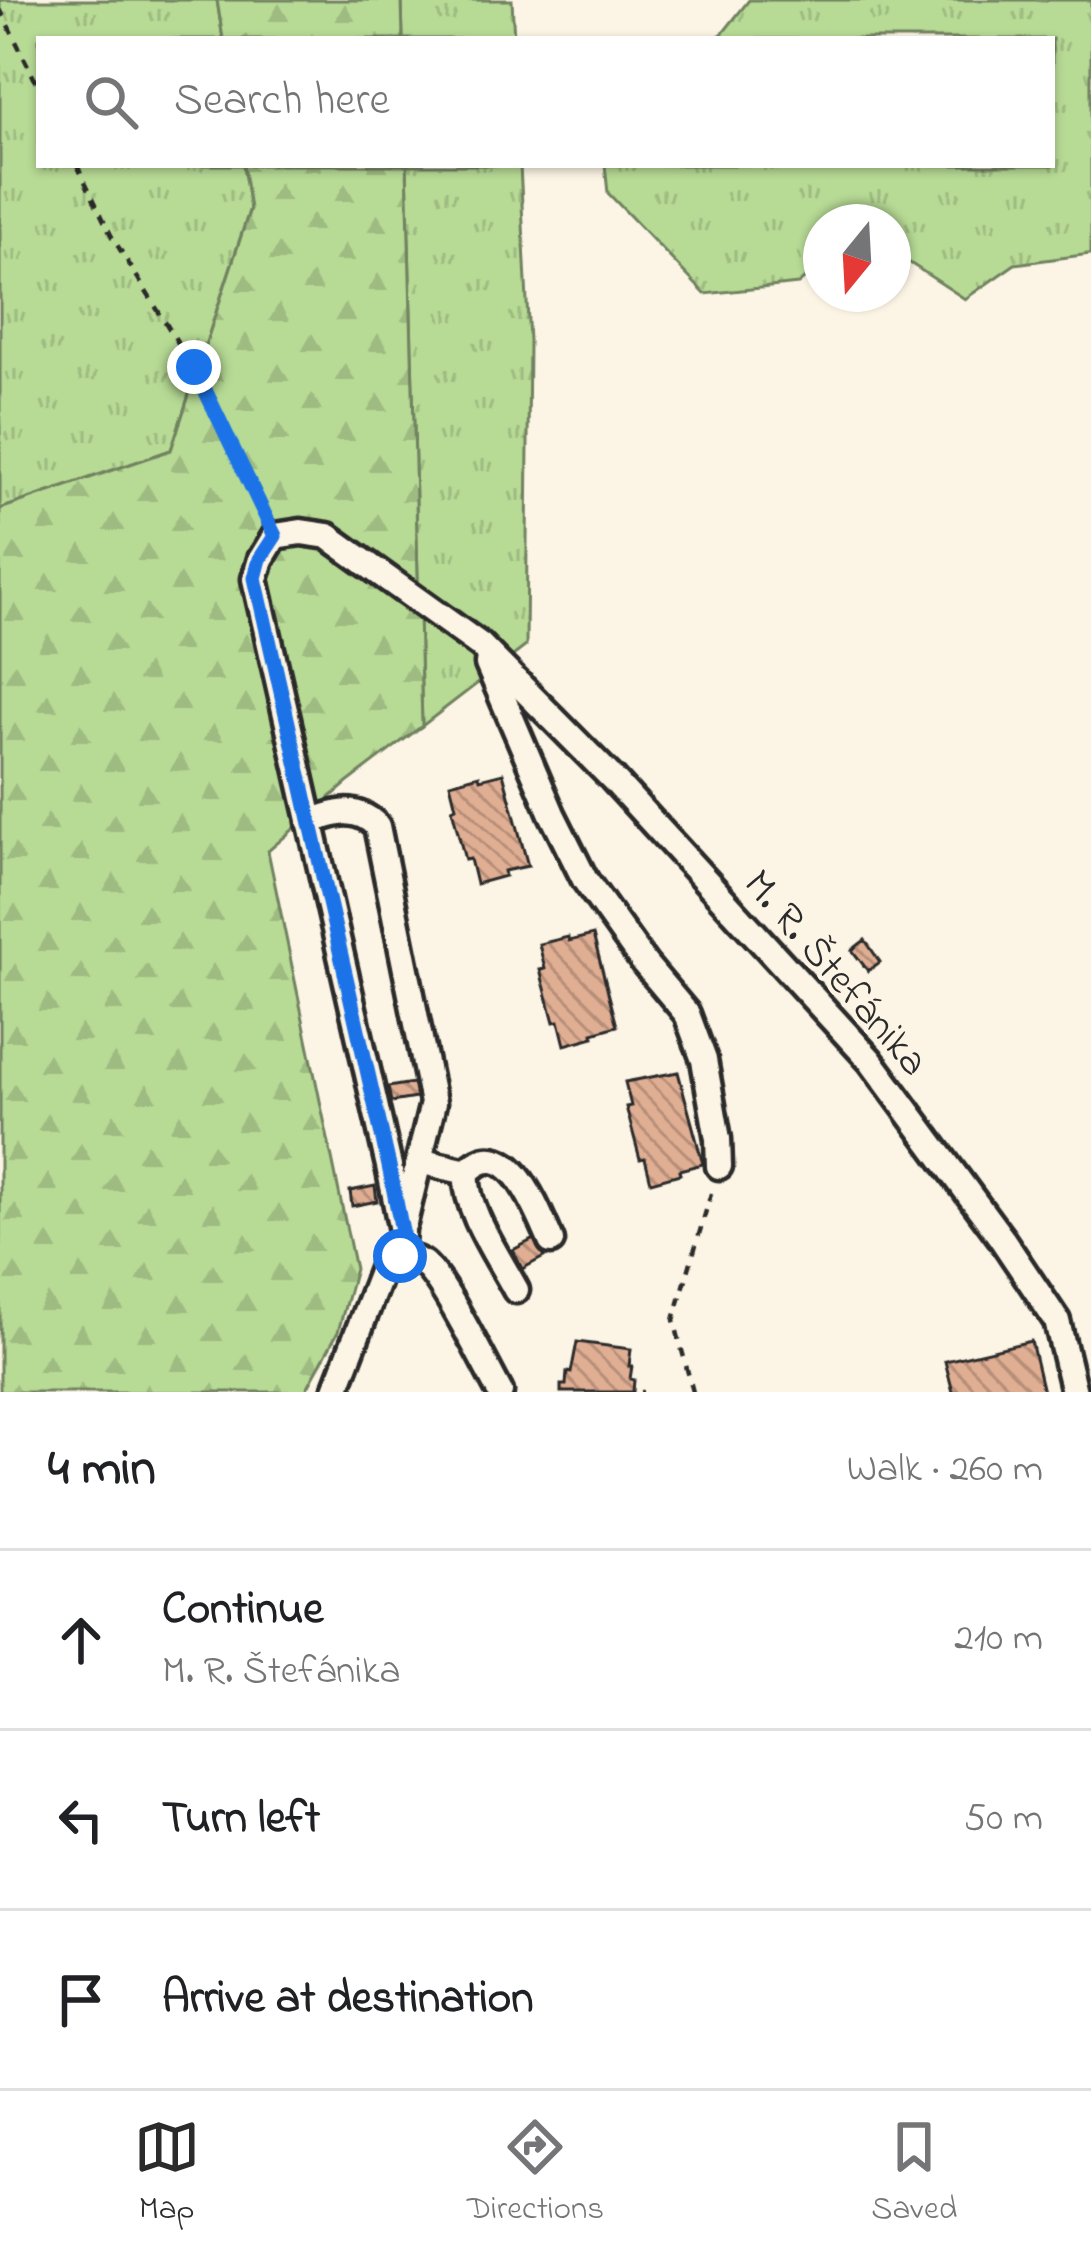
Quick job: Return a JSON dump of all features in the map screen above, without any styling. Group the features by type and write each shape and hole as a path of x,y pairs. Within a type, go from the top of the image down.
{"street":[{"name":"M. R. Štefánika","path":"275,536 301,532 328,536 480,645 612,778 871,1060 1057,1321 1074,1392"},
{"path":"275,536 260,559 255,578 401,1244 439,1282 500,1392"},
{"path":"480,645 585,880 687,1014 704,1060 719,1166"},
{"path":"310,822 333,813 358,811 377,826 433,1103 401,1244 386,1259 335,1392"},
{"path":"515,1290 470,1202 467,1172 476,1162 491,1158 514,1171 551,1241"},
{"path":"419,1161 467,1172"}],"path":[{"path":"0,9 36,82"},
{"path":"77,168 111,236 194,367 275,536"},
{"path":"693,1392 674,1319 719,1166"}],"green space":[{"path":"0,0 217,0 223,36 36,36 36,168 243,168 250,208 171,450 0,509"},
{"path":"217,0 402,0 403,36 223,36"},
{"path":"402,0 512,0 514,36 403,36"},
{"path":"749,0 1091,0 1091,254 1015,264 965,299 911,264 911,204 803,204 803,280 705,294 608,193 605,168 1055,168 1055,36 719,36"},
{"path":"243,168 407,168 422,726 268,851 355,1269 338,1332 305,1392 0,1392 0,509 171,450 250,209"},
{"path":"407,168 520,168 529,341 526,646 422,726"}],"building":[{"path":"503,773 528,866 476,884 470,859 465,860 450,783"},
{"path":"593,935 617,1026 565,1045 540,970 545,969 539,944"},
{"path":"865,940 880,962 868,971 852,950"},
{"path":"678,1072 703,1164 651,1182 626,1107 631,1106 625,1082"},
{"path":"413,1083 416,1098 391,1102 388,1087"},
{"path":"375,1186 377,1201 352,1206 350,1191"},
{"path":"534,1239 544,1257 522,1269 513,1250"},
{"path":"1031,1341 1043,1392 953,1392 945,1361"},
{"path":"577,1342 631,1349 633,1392 561,1392 567,1372 571,1373"}],"route":[{"path":"194,367 275,536 260,559 255,578 389,1166 402,1231 400,1256"}]}
